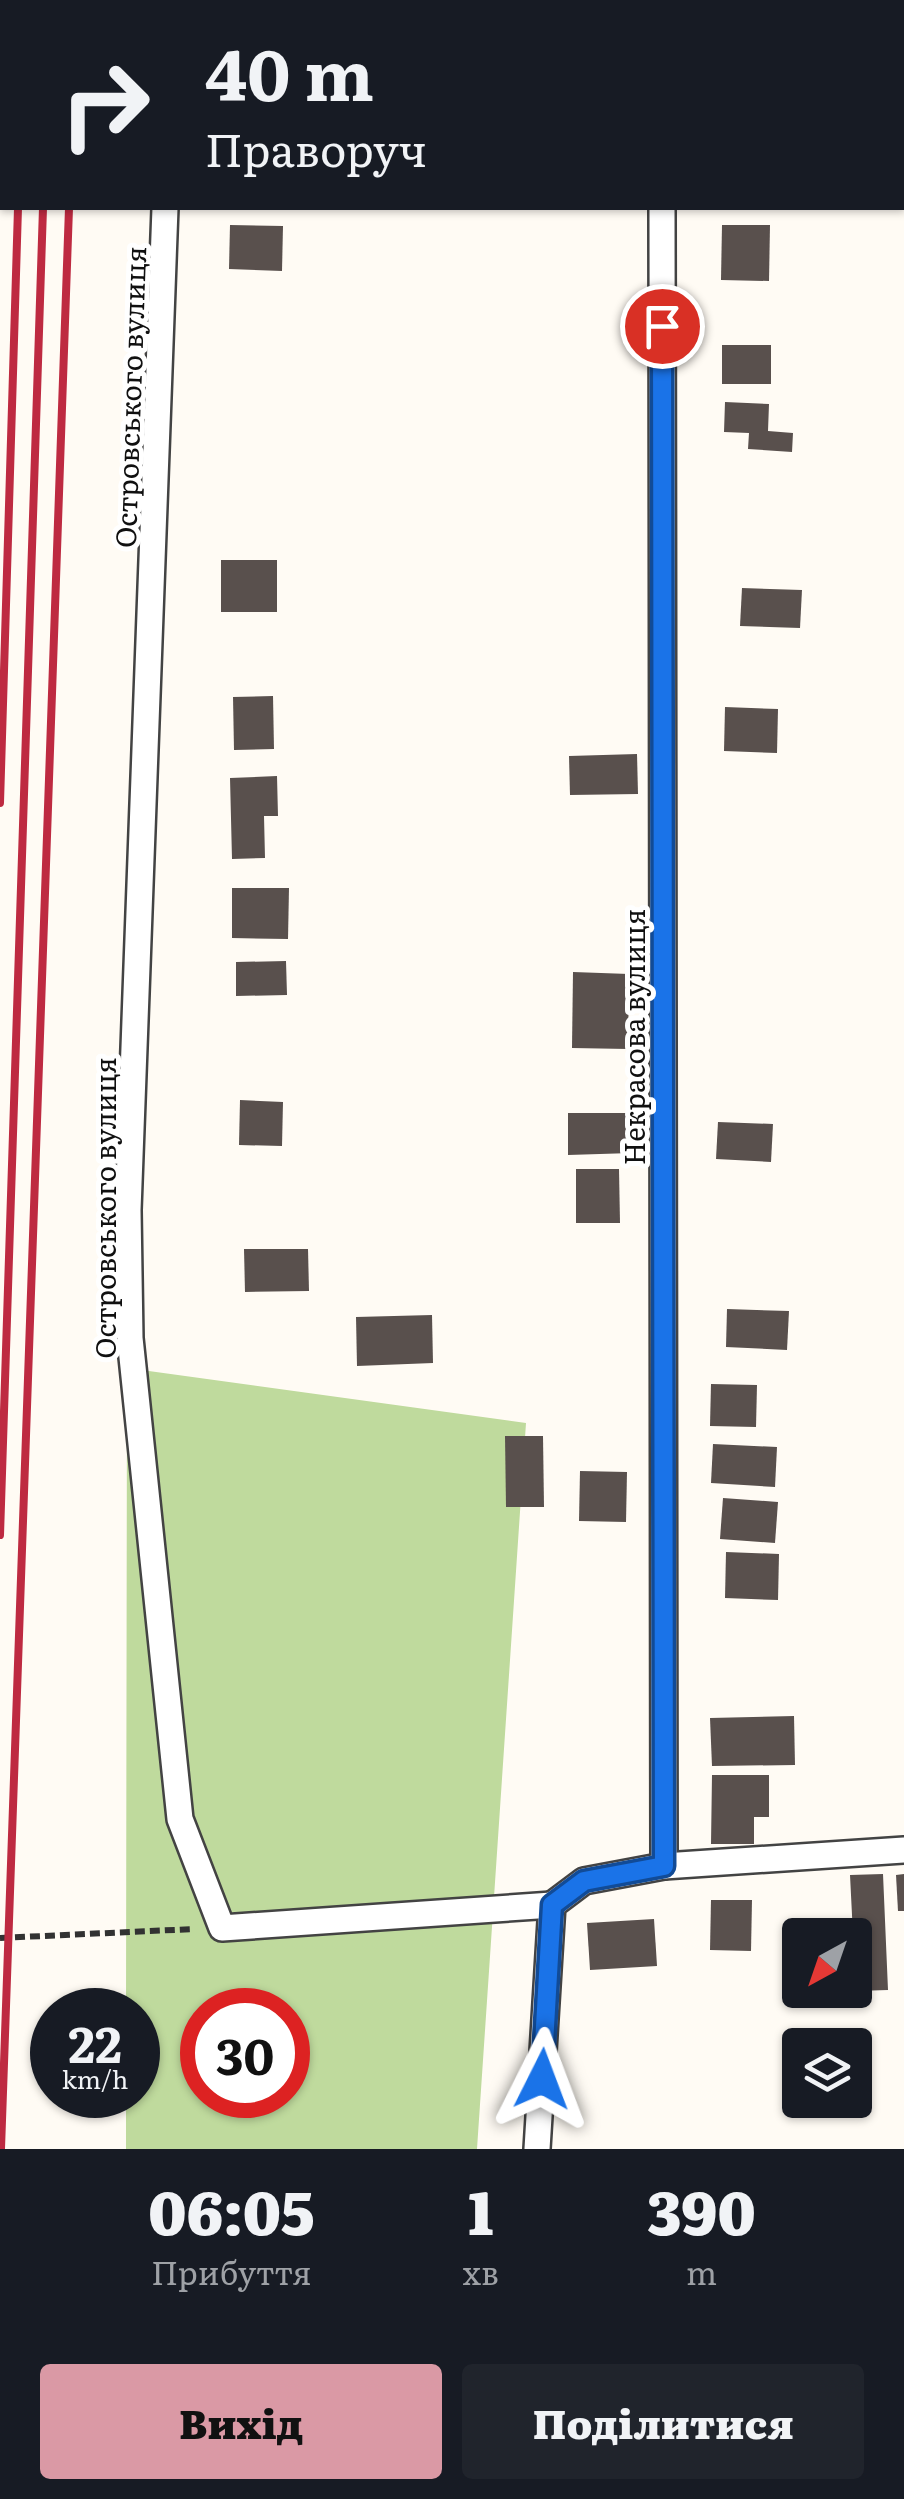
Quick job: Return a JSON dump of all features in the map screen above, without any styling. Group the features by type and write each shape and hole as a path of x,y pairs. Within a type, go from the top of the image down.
{"street":[{"name":"Островського вулиця","path":"165,210 128,1210 130,1338 180,1819 222,1928"},
{"name":"Некрасова вулиця","path":"662,210 664,1866"},
{"path":"222,1928 552,1905 584,1881 664,1866 904,1850"},
{"path":"537,2149 552,1905"}],"path":[{"path":"0,1938 222,1928"}],"green space":[{"path":"127,1368 526,1423 477,2149 126,2149 126,2118 160,2118 160,1988 126,1988"}],"building":[{"path":"230,225 283,226 282,271 229,269"},
{"path":"722,225 770,225 769,281 721,280"},
{"path":"722,345 771,345 771,384 722,384"},
{"path":"725,402 769,404 768,431 793,433 792,452 748,449 749,433 724,432"},
{"path":"221,560 277,560 277,612 221,612"},
{"path":"742,588 802,590 800,628 740,626"},
{"path":"273,696 274,749 234,750 233,697"},
{"path":"725,707 778,709 777,753 724,751"},
{"path":"637,754 638,794 570,795 569,756"},
{"path":"277,776 278,816 264,816 265,858 232,859 230,778"},
{"path":"232,888 289,888 288,939 232,938"},
{"path":"286,961 287,995 236,996 236,962"},
{"path":"573,972 629,974 628,1049 572,1048"},
{"path":"240,1100 283,1102 282,1146 239,1145"},
{"path":"568,1113 632,1113 632,1153 568,1155"},
{"path":"718,1122 773,1124 771,1162 716,1159"},
{"path":"576,1169 619,1169 620,1223 576,1223"},
{"path":"244,1249 308,1249 309,1291 245,1292"},
{"path":"727,1309 789,1311 787,1350 726,1347"},
{"path":"432,1315 433,1363 357,1366 356,1317"},
{"path":"711,1384 757,1385 756,1427 710,1426"},
{"path":"505,1436 543,1436 544,1507 506,1507"},
{"path":"713,1444 777,1447 775,1487 711,1483"},
{"path":"580,1471 627,1472 626,1522 579,1521"},
{"path":"723,1498 778,1502 775,1543 720,1539"},
{"path":"726,1552 779,1554 778,1600 725,1598"},
{"path":"794,1716 795,1765 712,1766 710,1718"},
{"path":"712,1775 769,1775 769,1817 754,1817 754,1844 711,1844"},
{"path":"883,1874 888,1990 872,1990 872,1918 852,1918 850,1875"},
{"path":"904,1874 904,1911 898,1911 896,1875"},
{"path":"711,1900 752,1900 751,1951 710,1950"},
{"path":"654,1919 657,1966 590,1970 587,1923"}],"railway":[{"path":"0,803 18,210"},
{"path":"0,1535 43,210"},
{"path":"1,2149 69,210"}],"route":[{"path":"542,2079 552,1905 584,1881 664,1866 662,326"}]}
